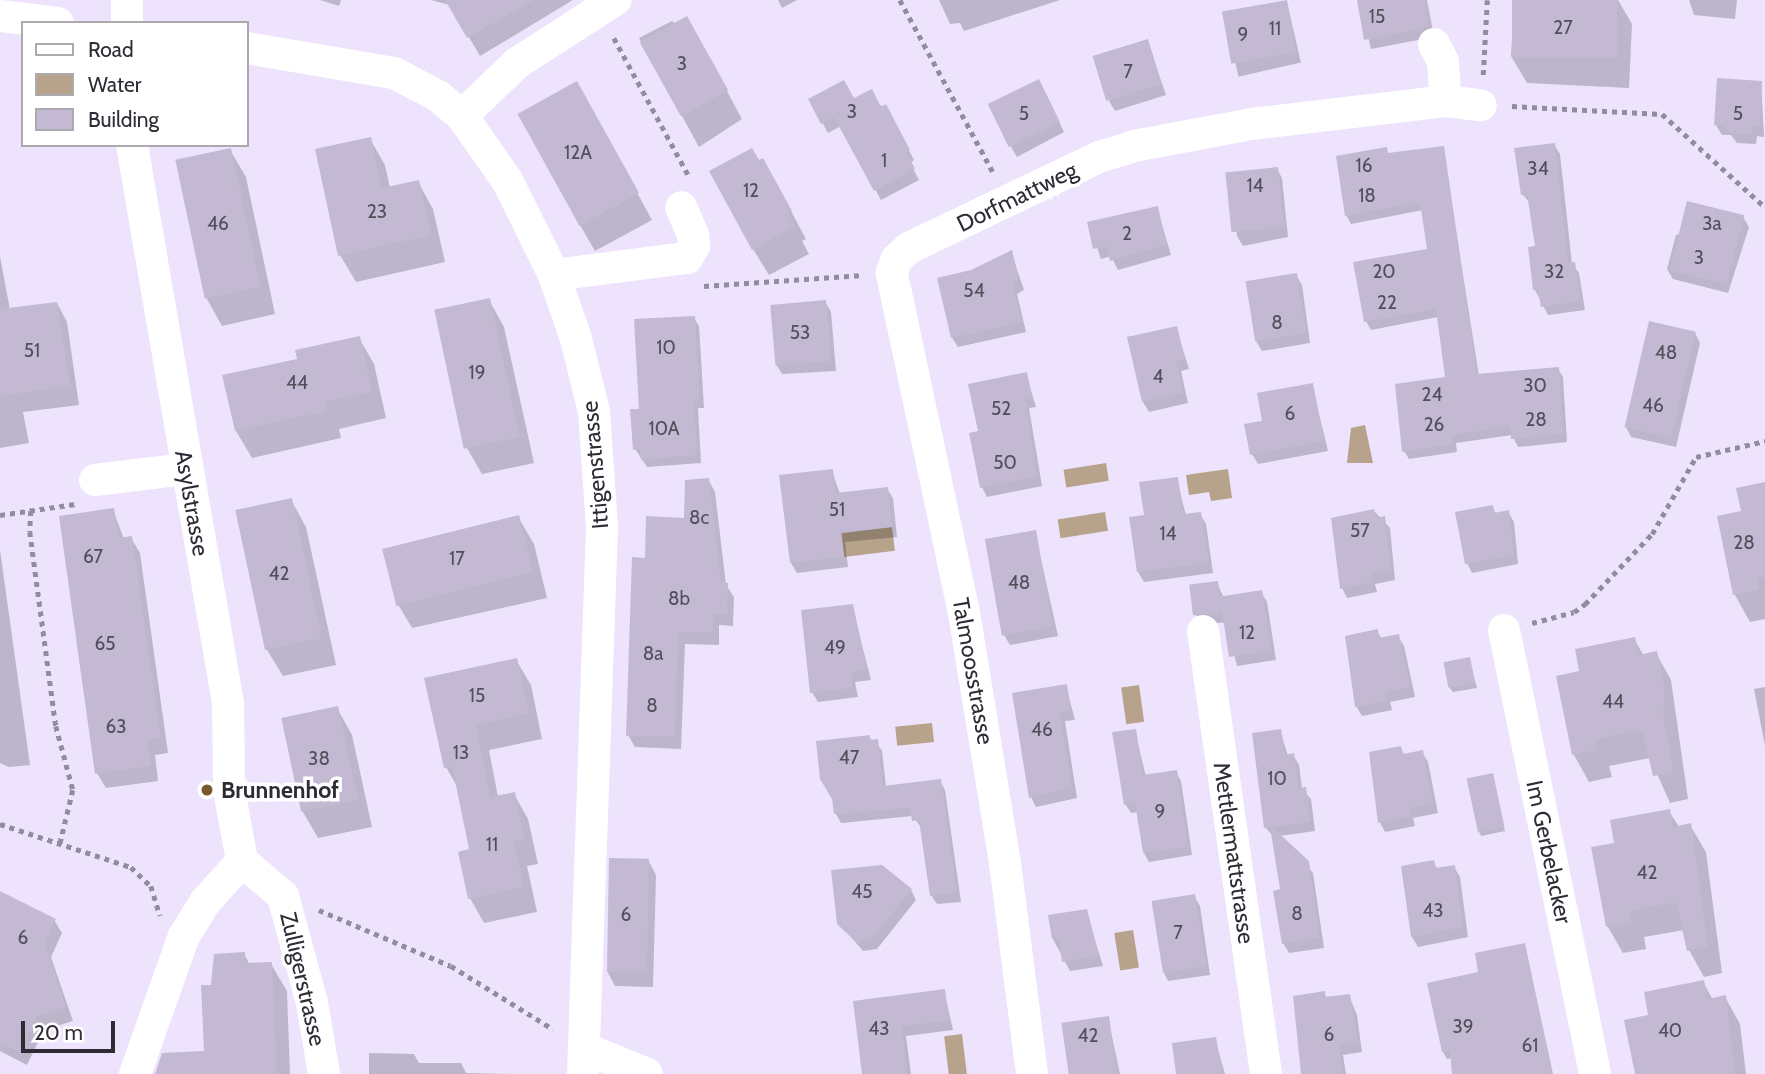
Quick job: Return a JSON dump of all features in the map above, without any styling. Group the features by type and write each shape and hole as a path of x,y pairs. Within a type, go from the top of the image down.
{"street":[{"path":"127,0 127,21"},
{"path":"462,116 517,63 615,0"},
{"path":"0,16 41,21"},
{"name":"Ittigenstrasse","path":"248,48 394,73 438,96 462,116 508,182 554,275 586,377 600,479 584,1061"},
{"path":"1440,49 1446,101"},
{"name":"Dorfmattweg","path":"892,273 896,260 909,248 1099,157 1134,146 1251,124 1446,101 1481,106"},
{"name":"Asylstrasse","path":"132,147 228,703 229,790 242,861"},
{"path":"554,275 687,258 694,246 686,194"},
{"name":"Talmoosstrasse","path":"892,273 964,613 1006,863 1032,1074"},
{"path":"95,480 186,468"},
{"name":"Im Gerbelacker","path":"1504,630 1595,1074"},
{"name":"Mettlermattstrasse","path":"1203,631 1266,1074"},
{"path":"135,1074 184,936 205,902 242,861"},
{"name":"Zulligerstrasse","path":"242,861 283,896 312,1003 324,1074"},
{"path":"584,1061 647,1074"}],"path":[{"path":"900,0 1009,202"},
{"path":"1487,0 1481,106 1654,111 1670,119 1737,186 1765,206"},
{"path":"620,47 686,194"},
{"path":"689,288 892,273"},
{"path":"1504,630 1574,612 1585,604 1652,534 1696,457 1765,441"},
{"path":"31,511 30,532 56,726 73,790 60,844"},
{"path":"0,824 143,876 157,898 159,923 184,936"},
{"path":"283,896 406,943 451,966 584,1061"}],"water":[{"path":"1365,425 1373,463 1347,463 1351,428"},
{"path":"1106,463 1109,481 1066,488 1064,470"},
{"path":"1228,469 1232,498 1211,501 1209,492 1189,495 1186,475"},
{"path":"1105,512 1108,531 1061,538 1058,520"},
{"path":"892,527 895,551 844,557 841,533"},
{"path":"1139,685 1144,722 1126,724 1121,688"},
{"path":"932,723 934,742 897,746 895,727"},
{"path":"1133,930 1139,968 1120,971 1114,933"},
{"path":"962,1034 967,1074 949,1074 944,1036"}],"building":[{"path":"445,0 534,0 467,38"},
{"path":"1287,0 1296,52 1231,64 1222,11"},
{"path":"1357,0 1425,0 1429,27 1364,40"},
{"path":"1512,0 1617,0 1617,57 1512,57"},
{"path":"687,16 728,90 681,117 640,42"},
{"path":"1148,39 1162,84 1106,101 1093,56"},
{"path":"1717,78 1762,81 1760,127 1752,127 1751,134 1730,133 1723,126 1714,125"},
{"path":"1039,79 1060,122 1009,147 988,104"},
{"path":"844,80 854,98 872,89 881,107 886,104 910,150 906,152 915,169 874,191 834,117 821,124 808,99"},
{"path":"577,81 639,193 580,226 518,114"},
{"path":"371,137 382,188 419,180 431,235 338,256 315,149"},
{"path":"1555,143 1568,263 1575,262 1581,301 1541,307 1538,290 1533,290 1528,247 1535,246 1527,194 1521,195 1514,148"},
{"path":"1444,146 1477,374 1559,367 1563,434 1511,439 1510,426 1452,435 1453,444 1402,452 1395,384 1445,377 1436,309 1364,322 1353,262 1427,249 1420,202 1345,216 1336,156 1387,147 1388,153"},
{"path":"231,148 261,287 205,299 175,160"},
{"path":"752,148 759,160 763,158 792,211 788,214 795,226 752,250 709,171"},
{"path":"1278,167 1284,227 1232,232 1225,173"},
{"path":"1687,201 1744,215 1727,284 1670,270"},
{"path":"1158,206 1166,245 1110,261 1107,246 1093,249 1087,222"},
{"path":"1012,250 1019,280 1013,284 1022,322 951,338 937,278 971,270"},
{"path":"1297,273 1307,333 1255,341 1246,281"},
{"path":"490,298 520,437 464,449 434,310"},
{"path":"826,300 831,361 776,366 770,305"},
{"path":"57,302 70,386 0,396 0,309"},
{"path":"695,316 700,401 694,401 697,455 641,460 640,449 633,450 630,409 639,409 634,319"},
{"path":"1649,321 1696,332 1671,438 1624,427"},
{"path":"1177,326 1185,359 1176,361 1183,393 1142,402 1127,337"},
{"path":"360,336 372,392 325,402 327,411 235,431 222,375 297,359 295,350"},
{"path":"1027,372 1032,397 1025,398 1037,476 980,488 969,433 978,431 968,384"},
{"path":"1313,383 1324,441 1250,455 1244,424 1262,421 1257,393"},
{"path":"833,469 836,493 888,487 892,527 841,532 844,557 790,563 779,475"},
{"path":"1178,477 1183,514 1201,512 1209,563 1137,572 1129,517 1144,515 1139,482"},
{"path":"709,478 721,583 728,583 727,614 713,614 713,633 678,632 675,737 626,736 632,557 645,558 646,516 684,518 685,480"},
{"path":"1765,482 1765,577 1757,579 1759,590 1733,595 1717,516 1741,511 1736,488"},
{"path":"292,498 322,638 265,650 235,510"},
{"path":"1493,505 1494,513 1509,510 1514,555 1465,564 1455,512"},
{"path":"114,508 119,538 132,536 161,738 147,740 151,766 95,774 59,516"},
{"path":"1374,509 1376,518 1385,516 1391,570 1371,574 1372,582 1340,589 1331,518"},
{"path":"519,515 533,572 396,606 382,549"},
{"path":"1036,530 1053,627 1002,636 985,539"},
{"path":"1218,581 1222,612 1193,615 1189,585"},
{"path":"1262,590 1272,650 1229,657 1220,597"},
{"path":"853,604 867,670 851,672 853,688 810,693 801,610"},
{"path":"1378,629 1379,638 1399,634 1410,687 1386,692 1387,701 1355,707 1345,636"},
{"path":"1635,637 1639,655 1657,651 1663,679 1665,708 1662,709 1674,772 1653,776 1642,730 1595,739 1597,750 1572,755 1556,676 1579,671 1575,649"},
{"path":"1470,657 1475,683 1448,688 1443,662"},
{"path":"517,658 529,713 476,725 490,797 515,792 525,839 514,841 524,887 468,899 458,852 469,849 452,766 444,768 424,678"},
{"path":"1067,684 1071,710 1060,712 1072,788 1029,798 1012,693"},
{"path":"338,706 358,800 301,812 281,718"},
{"path":"1136,729 1143,775 1177,770 1188,847 1143,853 1135,803 1124,805 1112,732"},
{"path":"1281,729 1285,755 1294,753 1299,788 1306,787 1310,822 1272,827 1309,861 1320,938 1282,944 1273,891 1280,889 1270,827 1264,828 1252,733"},
{"path":"870,735 870,740 878,739 883,786 941,779 957,893 930,896 919,820 912,821 910,808 834,814 832,799 820,779 816,741"},
{"path":"1401,746 1403,754 1423,750 1433,803 1409,808 1411,816 1378,823 1369,752"},
{"path":"1493,773 1504,827 1478,832 1467,779"},
{"path":"1670,809 1673,827 1691,823 1708,947 1687,951 1676,902 1630,911 1632,923 1606,927 1591,847 1614,843 1610,820"},
{"path":"609,858 649,859 647,973 607,972"},
{"path":"1434,860 1436,868 1455,865 1463,927 1411,937 1401,866"},
{"path":"882,865 912,889 871,940 856,942 837,924 831,870"},
{"path":"0,891 56,919 45,942 66,1007 37,1017 19,1052 0,1043"},
{"path":"1195,894 1206,966 1163,973 1152,901"},
{"path":"1087,909 1099,956 1062,962 1059,939 1052,939 1048,915"},
{"path":"1525,943 1552,1074 1452,1074 1450,1051 1442,1052 1427,983 1478,972 1475,953"},
{"path":"245,952 245,963 272,962 277,1074 155,1074 162,1053 204,1051 201,985 211,985 214,954"},
{"path":"1704,980 1708,999 1726,995 1735,1074 1635,1074 1624,1020 1648,1015 1644,992"},
{"path":"945,989 949,1021 902,1026 907,1074 862,1074 853,1001"},
{"path":"1325,991 1326,997 1350,994 1358,1042 1339,1045 1343,1074 1301,1074 1293,996"},
{"path":"1109,1016 1117,1074 1069,1074 1061,1023"},
{"path":"1216,1037 1222,1074 1176,1074 1172,1043"}],"place":[{"name":"Brunnenhof","path":"207,790"}]}
